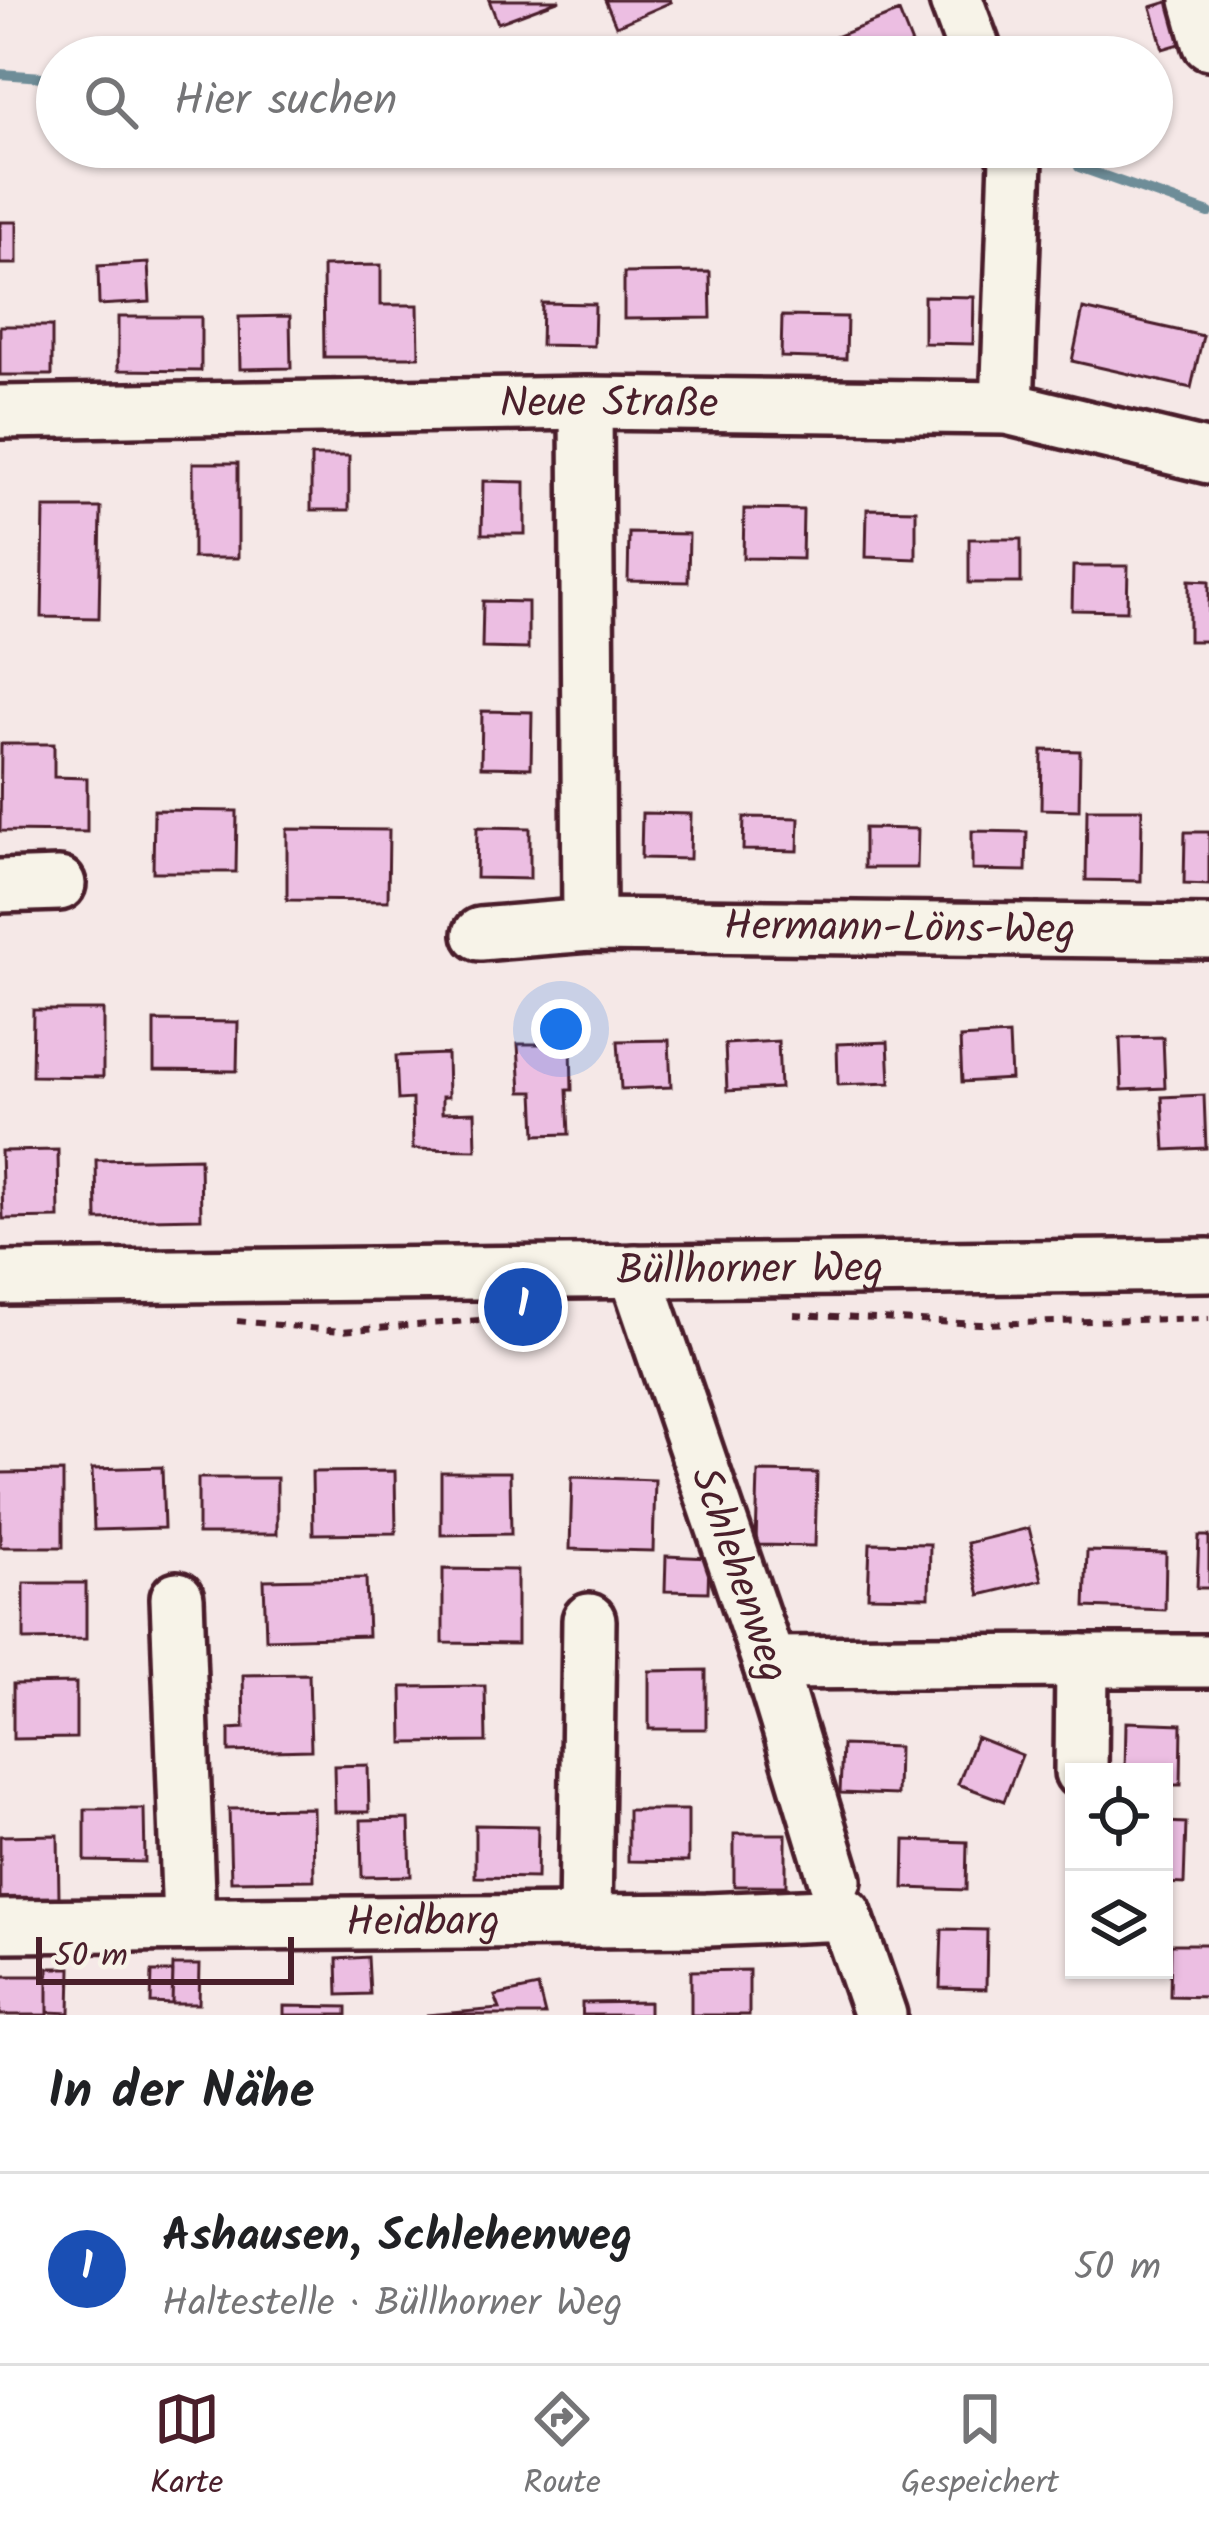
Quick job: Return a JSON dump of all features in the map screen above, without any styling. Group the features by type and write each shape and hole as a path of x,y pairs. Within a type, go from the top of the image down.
{"street":[{"path":"1198,0 1207,61"},
{"path":"969,3 974,36"},
{"path":"1007,408 1016,168"},
{"path":"586,403 589,925"},
{"name":"Neue Straße","path":"0,412 586,403 1007,408 1209,458"},
{"path":"0,886 58,884"},
{"name":"Hermann-Löns-Weg","path":"481,934 589,925 1209,932"},
{"name":"Büllhorner Weg","path":"0,1278 1209,1265"},
{"name":"Schlehenweg","path":"635,1271 769,1663 835,1880"},
{"path":"177,1598 189,1922"},
{"path":"585,1921 589,1620"},
{"path":"1081,1763 1082,1661"},
{"path":"769,1663 1209,1661"},
{"name":"Heidbarg","path":"0,1926 845,1914 880,2015"}],"path":[{"path":"789,1315 980,1324 1209,1318"},
{"path":"235,1321 340,1331 517,1318"}],"building":[{"path":"489,0 560,0 498,23"},
{"path":"605,0 670,0 671,2 616,26"},
{"path":"1174,0 1200,38 1173,46 1173,36 1159,36 1151,7"},
{"path":"899,12 909,36 838,36"},
{"path":"0,222 17,222 17,264 0,264"},
{"path":"148,263 150,302 99,305 98,266"},
{"path":"381,265 381,305 418,305 419,357 324,357 323,266"},
{"path":"710,272 711,318 624,319 624,273"},
{"path":"924,296 974,297 973,344 924,343"},
{"path":"542,303 595,304 594,346 541,345"},
{"path":"1083,309 1203,336 1191,388 1072,361"},
{"path":"290,316 291,368 240,369 239,317"},
{"path":"782,316 847,317 846,359 781,357"},
{"path":"118,317 201,317 201,371 118,370"},
{"path":"0,326 52,326 52,375 0,375"},
{"path":"311,456 349,456 349,510 311,510"},
{"path":"193,463 238,463 238,558 193,558"},
{"path":"483,481 525,482 525,534 482,534"},
{"path":"44,508 101,508 99,618 42,617"},
{"path":"744,509 803,510 802,559 743,558"},
{"path":"867,509 916,510 916,559 866,557"},
{"path":"629,533 689,534 688,582 628,581"},
{"path":"969,539 1021,539 1021,583 969,583"},
{"path":"1073,566 1128,566 1127,611 1072,610"},
{"path":"1189,580 1209,581 1209,641 1189,641"},
{"path":"483,601 528,602 528,649 482,648"},
{"path":"482,711 532,712 531,768 481,767"},
{"path":"1,744 54,744 54,777 87,778 87,832 0,831"},
{"path":"1042,750 1080,751 1079,810 1041,809"},
{"path":"1087,809 1142,809 1141,881 1086,880"},
{"path":"154,810 237,811 236,872 153,872"},
{"path":"642,813 691,814 690,859 641,858"},
{"path":"744,817 799,818 798,851 743,850"},
{"path":"477,827 530,828 530,879 476,878"},
{"path":"864,828 918,829 917,868 864,868"},
{"path":"287,829 389,830 388,901 287,900"},
{"path":"972,831 1027,832 1026,871 972,870"},
{"path":"1185,832 1209,832 1209,885 1184,884"},
{"path":"33,1010 103,1010 103,1077 32,1076"},
{"path":"154,1021 238,1022 237,1071 154,1070"},
{"path":"1009,1035 1011,1079 962,1082 960,1038"},
{"path":"1163,1037 1165,1088 1122,1090 1120,1038"},
{"path":"669,1040 671,1087 621,1089 618,1041"},
{"path":"778,1041 780,1088 727,1091 725,1044"},
{"path":"888,1042 890,1083 838,1085 837,1044"},
{"path":"518,1044 571,1044 569,1134 536,1135 534,1092 521,1092"},
{"path":"447,1054 448,1097 442,1097 442,1113 475,1112 476,1150 413,1149 412,1099 398,1100 396,1056"},
{"path":"1204,1095 1206,1148 1165,1150 1162,1097"},
{"path":"58,1150 59,1218 3,1219 1,1151"},
{"path":"200,1158 201,1218 97,1220 96,1160"},
{"path":"162,1467 164,1528 94,1530 92,1469"},
{"path":"395,1471 396,1533 313,1534 312,1472"},
{"path":"63,1472 63,1547 0,1547 0,1473"},
{"path":"441,1472 510,1472 511,1534 441,1535"},
{"path":"758,1472 817,1473 815,1546 756,1545"},
{"path":"572,1477 655,1480 653,1551 570,1549"},
{"path":"198,1478 277,1478 277,1534 198,1534"},
{"path":"1029,1528 1042,1580 980,1595 967,1543"},
{"path":"1199,1536 1209,1536 1209,1588 1197,1588"},
{"path":"870,1543 930,1544 929,1597 868,1596"},
{"path":"1087,1551 1166,1553 1165,1610 1085,1607"},
{"path":"666,1556 709,1558 708,1592 665,1591"},
{"path":"443,1569 517,1570 517,1644 443,1643"},
{"path":"366,1578 368,1636 266,1639 264,1580"},
{"path":"24,1583 86,1583 86,1639 24,1640"},
{"path":"706,1670 706,1729 649,1729 649,1671"},
{"path":"309,1674 311,1750 229,1752 229,1729 244,1728 243,1675"},
{"path":"76,1683 76,1738 13,1739 13,1684"},
{"path":"485,1686 486,1742 403,1743 402,1687"},
{"path":"1126,1722 1182,1724 1181,1785 1173,1785 1173,1763 1125,1763"},
{"path":"976,1737 1022,1755 1004,1801 958,1784"},
{"path":"842,1745 898,1747 897,1795 840,1793"},
{"path":"368,1765 369,1812 335,1812 334,1766"},
{"path":"313,1808 314,1880 231,1881 229,1809"},
{"path":"85,1809 144,1809 145,1862 85,1861"},
{"path":"628,1810 688,1810 688,1862 628,1861"},
{"path":"409,1819 411,1876 362,1877 361,1820"},
{"path":"1173,1822 1186,1823 1184,1884 1173,1883"},
{"path":"475,1825 538,1826 537,1878 475,1877"},
{"path":"734,1834 786,1834 786,1886 734,1886"},
{"path":"58,1835 59,1898 0,1900 0,1836"},
{"path":"905,1840 967,1842 966,1890 904,1888"},
{"path":"942,1929 987,1930 986,1989 940,1988"},
{"path":"1173,1944 1209,1944 1209,1997 1170,1996"},
{"path":"368,1957 370,1994 338,1995 337,1959"},
{"path":"173,1965 200,1965 199,2004 172,2004"},
{"path":"48,1968 71,1968 70,2013 48,2012"},
{"path":"749,1970 749,2015 691,2015 691,1971"},
{"path":"152,1972 173,1972 172,2004 151,2003"},
{"path":"0,1976 48,1976 48,2015 0,2015"},
{"path":"538,1987 545,2015 426,2015 500,2009 495,1996"},
{"path":"649,2002 649,2015 582,2015 582,2003"},
{"path":"284,2006 347,2007 347,2015 284,2015"}],"waterway":[{"path":"0,74 36,77"},
{"path":"1082,168 1209,213"}],"place":[{"name":"Ashausen, Schlehenweg","path":"523,1307"}]}
